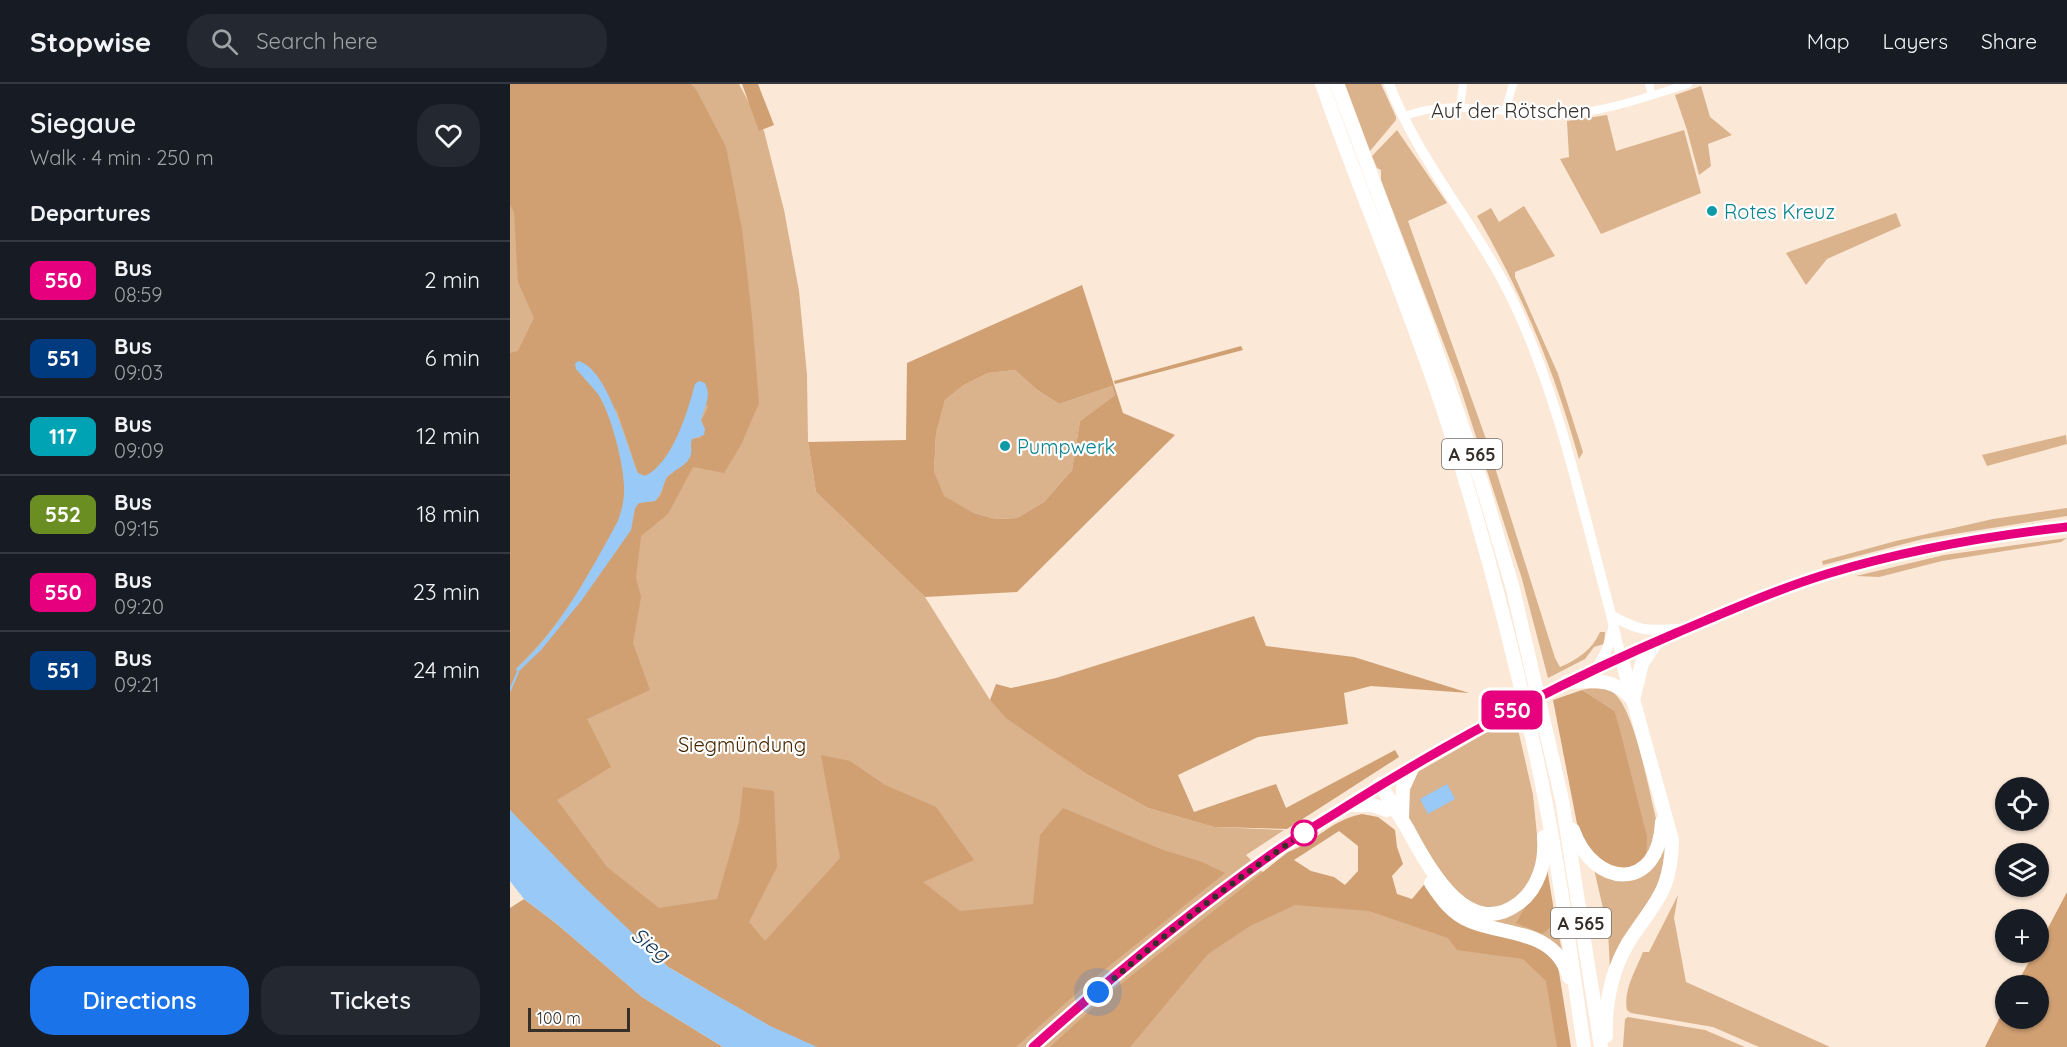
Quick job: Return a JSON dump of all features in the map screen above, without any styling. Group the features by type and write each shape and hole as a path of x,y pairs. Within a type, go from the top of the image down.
{"highway":[{"name":"A 565","path":"1322,84 1390,262 1447,422 1492,574 1527,714 1541,782 1584,1047"},
{"name":"A 565","path":"1337,84 1426,321 1482,484 1514,588 1562,800 1601,1047"},
{"path":"1633,701 1642,663 1657,641"},
{"path":"1606,1047 1607,1007 1614,973 1628,944 1666,885 1672,864 1672,840 1621,656"},
{"path":"1567,682 1601,680 1625,691 1633,701"},
{"path":"1402,819 1403,788 1413,766"},
{"path":"1377,786 1402,819 1432,874 1450,894 1473,910 1498,913 1520,903 1532,890 1540,875 1545,854 1541,782"},
{"path":"1377,786 1388,810 1436,891 1457,914 1469,921 1533,938 1548,946 1567,969 1580,1015"},
{"path":"1562,800 1578,845 1591,862 1616,874 1640,870 1654,858 1662,838 1663,812"},
{"path":"1350,805 1372,805 1388,810"}],"main road":[{"path":"1389,84 1403,117 1493,262 1534,348 1562,432 1621,656"},
{"path":"1033,1047 1162,937 1264,860 1377,786 1504,714 1598,666 1768,594 1828,574 1920,550 1971,540 2067,527"},
{"path":"1613,621 1649,631 1686,629"},
{"path":"1598,666 1607,649 1613,621"}],"street":[{"path":"1460,107 1463,84"},
{"path":"1505,112 1513,84"},
{"path":"1649,84 1652,95"},
{"name":"Auf der Rötschen","path":"1403,117 1434,107 1553,114 1603,110 1688,84"}],"green space":[{"name":"Siegmündung","path":"510,84 739,84 764,131 784,210 799,291 807,375 808,442 816,492 925,597 990,700 1036,738 1088,775 1148,808 1214,827 1284,830 1246,855 1281,891 1383,905 1541,958 1563,1047 786,1047 510,846"},
{"path":"1345,84 1381,84 1396,117 1396,120 1370,151"},
{"path":"1701,86 1710,117 1732,135 1708,144 1711,166 1699,175 1675,95"},
{"path":"1607,115 1616,151 1684,130 1701,193 1601,234 1560,159 1569,157 1567,121"},
{"path":"1397,130 1447,203 1408,221 1486,439 1555,658 1560,667 1584,653 1600,632 1605,632 1604,644 1594,647 1585,659 1548,678 1522,579 1458,381 1381,180 1381,170 1377,168 1372,156"},
{"path":"1524,206 1555,256 1515,272 1515,277 1558,374 1583,452 1579,459 1559,395 1536,334 1494,245 1477,216 1491,208 1499,222"},
{"path":"1896,213 1901,226 1827,259 1806,285 1786,253"},
{"path":"1015,370 1036,389 1059,404 1112,386 1115,395 1080,421 1072,470 1044,502 1017,518 996,519 974,513 943,496 934,471 936,434 945,400 964,385 988,373"},
{"path":"2066,435 2067,444 1987,466 1982,455"},
{"path":"2067,508 2067,516 1923,539 1823,565 1822,561 1993,519"},
{"path":"2067,538 2061,542 1942,561 1879,577 1856,576 1944,555"},
{"path":"1595,687 1609,690 1616,695 1623,705 1636,737 1658,834 1646,859 1615,711 1582,690"},
{"path":"1515,716 1533,795 1538,845 1536,869 1521,897 1503,906 1481,908 1455,895 1413,830 1405,811 1405,800 1416,773"},
{"path":"1666,844 1660,878 1646,910 1610,970 1608,930 1594,869 1618,877"},
{"path":"1678,895 1674,918 1686,982 1830,1047 1759,1047 1713,1027 1631,1013 1627,1010 1628,988 1643,952 1649,952"},
{"path":"1530,901 1543,934 1556,923 1564,959 1473,915 1503,915"},
{"path":"1628,1017 1705,1030 1745,1047 1623,1047 1625,1019"}],"shaded area":[{"path":"510,84 691,84 697,91 726,147 742,229 759,403 741,445 724,473 693,467 668,514 641,536 636,578 641,597 633,643 650,690 587,719 611,767 557,800 607,867 659,908 717,899 739,822 743,787 774,791 777,867 749,922 765,941 840,858 821,755 850,761 885,785 936,807 974,860 923,882 960,911 1033,904 1040,835 1063,808 1225,873 1088,983 1016,1047 817,1047 770,1026 668,967 582,885 510,810 510,353 518,351 534,318 518,282 514,212 510,205","holes":["576,369 617,411 638,473 645,476 664,460 671,449 678,436 695,384 708,407 701,421 705,429 700,438 692,439 673,473 666,478 661,495 655,501 639,503 635,508 631,530 581,601 541,650 516,668 547,635 573,599 618,521 623,504 623,471 608,414 598,394"]},
{"path":"742,84 758,84 774,125 759,131"},
{"path":"1082,285 1123,413 1175,435 1017,592 925,597 816,492 808,442 906,440 907,363","holes":["1015,370 1036,389 1059,404 1112,386 1115,395 1080,421 1072,470 1044,502 1017,518 996,519 974,513 944,496 934,471 936,434 945,400 964,385 988,373"]},
{"path":"1241,346 1243,350 1115,384 1114,381"},
{"path":"1254,616 1266,646 1354,657 1469,693 1371,686 1344,693 1348,724 1258,737 1178,775 1194,812 1276,784 1286,808 1395,750 1399,757 1287,829 1214,827 1148,808 1088,775 1006,718 990,700 996,684 1011,688 1056,678"},
{"path":"1582,690 1615,711 1647,837 1646,859 1629,869 1608,866 1591,852 1578,829 1553,700"},
{"path":"1362,814 1378,817 1395,830 1397,847 1403,864 1392,876 1397,894 1412,899 1427,881 1436,897 1548,953 1558,966 1571,1047 1557,1047 1546,981 1523,959 1457,950 1448,938 1369,911 1295,905 1250,926 1208,954 1130,1047 1050,1047 1107,995 1288,852 1352,817","holes":["1339,831 1358,846 1358,871 1345,885 1334,877 1311,871 1294,860"]},
{"path":"1547,868 1556,923 1543,934 1516,923"},
{"path":"2067,892 2067,1047 1985,1047 1995,1027 1995,1029 2049,1029 2049,975 2022,975 2028,963 2049,963 2049,926"},
{"path":"524,899 557,924 642,997 723,1047 510,1047 510,908"}],"water":[{"path":"578,361 589,367 607,393 638,473 645,476 655,470 671,449 678,436 695,384 699,381 705,383 708,393 701,421 705,429 704,435 692,439 690,458 668,476 655,501 639,503 635,508 631,530 581,601 541,650 518,672 516,669 547,636 573,600 618,521 623,504 623,470 608,414 598,394 576,369 575,364"},
{"path":"1447,784 1455,799 1428,814 1420,799"},
{"path":"510,810 582,885 668,967 770,1026 817,1047 723,1047 642,997 557,924 524,899 510,881"}],"waterway":[{"path":"510,690 518,672"}],"bus line":[{"name":"550","path":"1033,1047 1162,937 1292,840 1380,784 1458,739 1598,666 1768,594 1828,574 1920,550 2008,534 2067,527"}],"place":[{"name":"Rotes Kreuz","path":"1712,211"},
{"name":"Pumpwerk","path":"1005,446"}],"route":[{"path":"1098,992 1162,937 1264,860 1304,833"}],"water label":[{"name":"Sieg","path":"651,944"}]}
